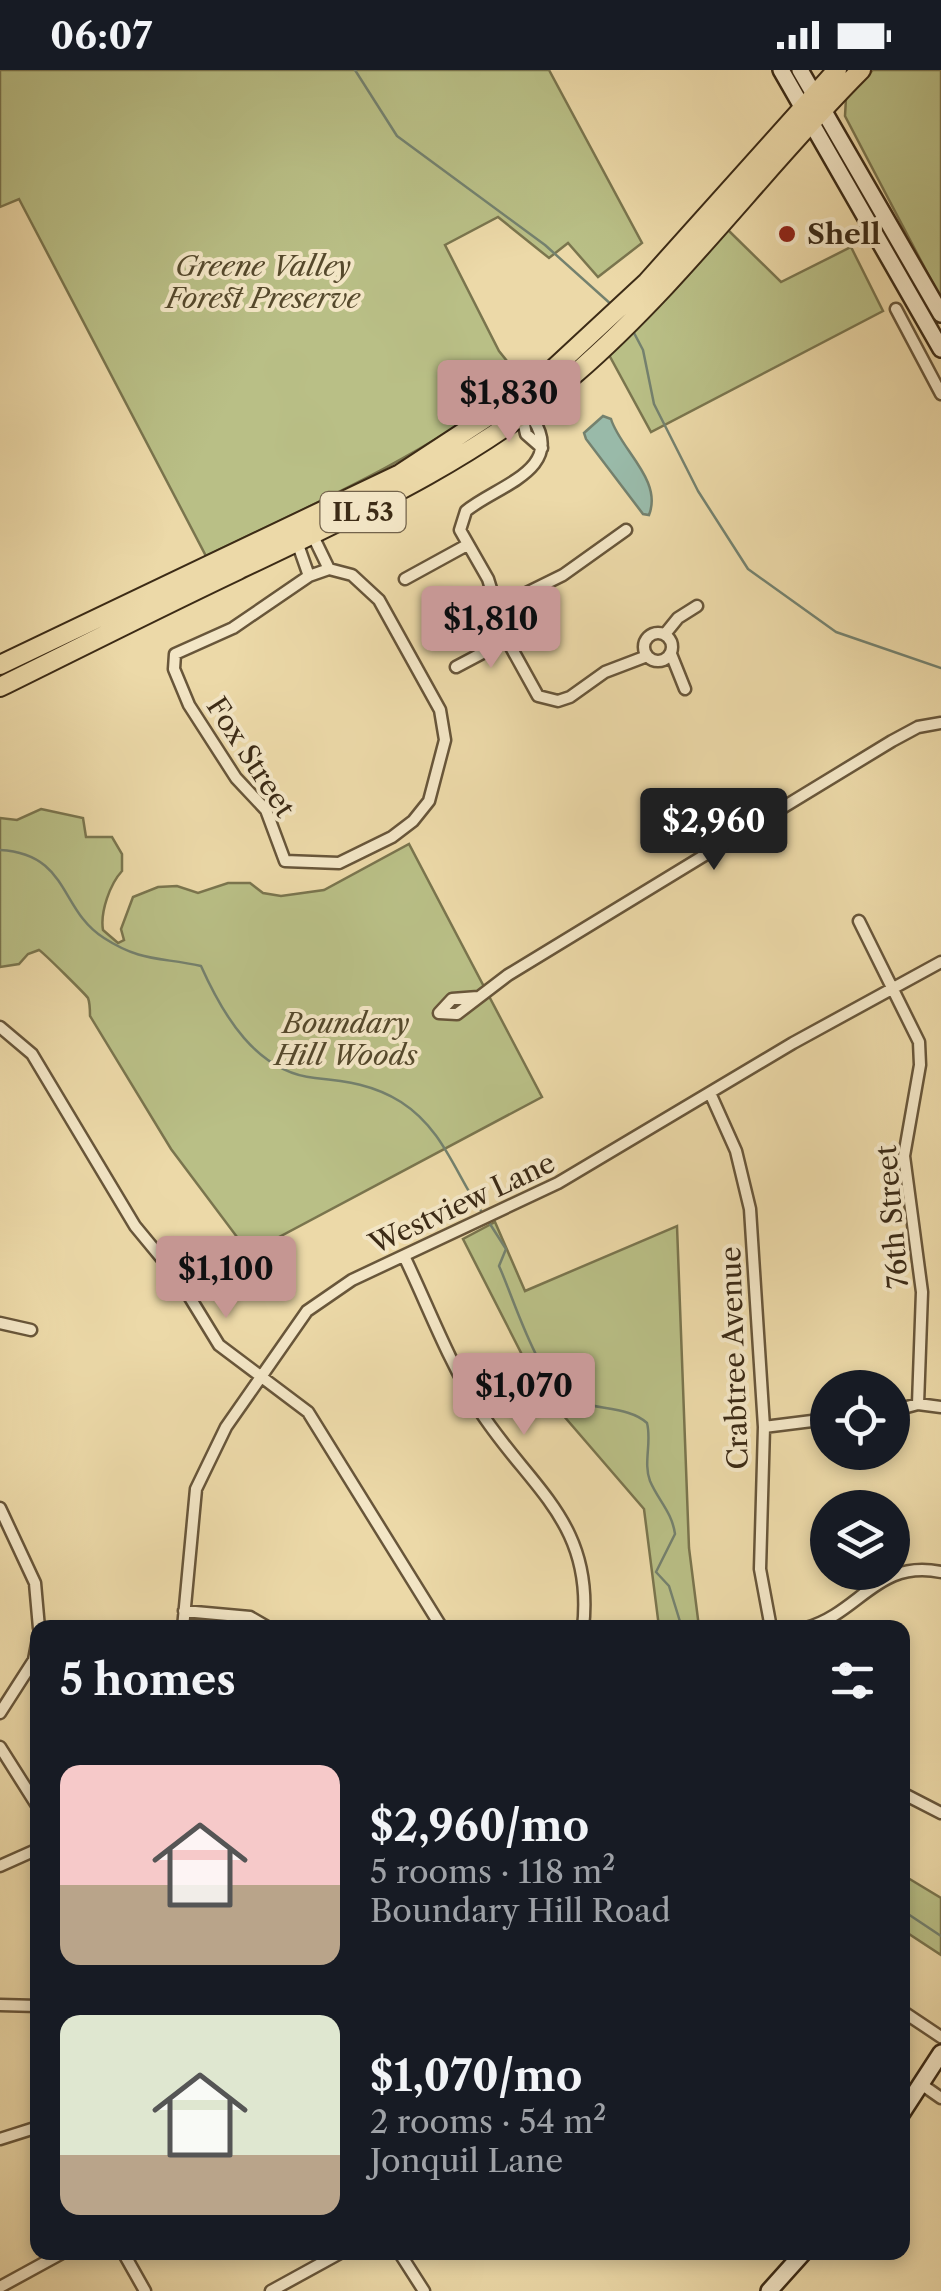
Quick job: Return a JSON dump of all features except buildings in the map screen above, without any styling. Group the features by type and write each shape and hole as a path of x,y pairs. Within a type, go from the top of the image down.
{"main road":[{"path":"781,70 812,108 941,314"},
{"path":"800,70 812,108 941,349"},
{"name":"IL 53","path":"0,687 446,467 522,416 576,372 669,284 812,108 837,70"},
{"name":"IL 53","path":"0,665 400,474 536,386 647,282 812,108 861,70"},
{"path":"910,2101 941,2052"},
{"path":"769,2291 797,2260"}],"street":[{"path":"896,309 941,394"},
{"path":"522,416 526,434 542,448 532,467 466,511 460,530 488,579 494,608 532,690 546,700 570,697 605,672 647,656 660,661 671,654"},
{"name":"IL 53","path":"298,521 314,535"},
{"name":"IL 53","path":"295,543 298,521"},
{"path":"494,608 563,575 626,530"},
{"path":"295,543 309,576 329,569 314,535"},
{"path":"404,579 467,545"},
{"name":"Fox Street","path":"309,576 232,628 176,654 174,670 189,705 236,778 266,810 285,861 339,863 392,837 430,800 445,740 440,710 380,600 352,575 329,569"},
{"path":"647,656 647,638 665,634 678,618 697,606"},
{"path":"665,634 672,640 671,654 685,689"},
{"path":"456,667 508,640"},
{"path":"478,998 892,741 918,727 941,723"},
{"name":"76th Street","path":"858,921 915,1029 920,1054 904,1156 922,1292 918,1404"},
{"name":"Westview Lane","path":"184,1620 196,1490 219,1438 296,1323 322,1298 558,1183 941,962"},
{"path":"0,1026 32,1054 135,1226 178,1278 212,1336 228,1355 294,1398 314,1420 437,1620"},
{"name":"Crabtree Avenue","path":"710,1093 736,1151 748,1198 764,1427 760,1570 769,1620"},
{"path":"404,1256 477,1407 566,1522 584,1582 583,1620"},
{"path":"0,1322 30,1330"},
{"path":"910,1406 941,1407"},
{"path":"764,1427 810,1421"},
{"path":"0,1508 35,1583 38,1620"},
{"path":"824,1620 846,1610 890,1574 909,1569 941,1572"},
{"path":"184,1610 255,1620"},
{"path":"0,1712 30,1666"},
{"path":"0,1747 30,1794"},
{"path":"910,1797 941,1813"},
{"path":"0,1866 30,1853"},
{"path":"0,2005 30,2006"},
{"path":"910,2017 941,2037"},
{"path":"921,2084 941,2098"},
{"path":"0,2139 30,2130"},
{"path":"0,2287 49,2260"},
{"path":"128,2260 146,2291"},
{"path":"271,2291 327,2260"},
{"path":"404,2260 424,2291"}],"green space":[{"name":"Greene Valley Forest Preserve","path":"0,70 549,70 642,243 598,277 568,243 549,258 498,217 445,245 499,351 523,381 408,455 206,556 19,199 0,207"},
{"path":"873,70 941,70 941,299 845,116 846,98"},
{"path":"728,230 781,282 851,247 883,311 651,432 608,353 672,293"},
{"name":"Boundary Hill Woods","path":"41,809 83,818 86,837 112,837 122,854 122,871 107,899 102,923 103,930 118,943 124,940 121,929 133,897 158,887 177,886 198,893 228,883 250,883 263,893 281,896 324,890 409,844 542,1097 249,1253 171,1149 90,1016 88,998 39,950 28,954 19,964 0,967 0,818 17,820"},
{"path":"495,1222 525,1291 677,1226 689,1548 698,1620 658,1620 644,1509 538,1386 463,1239"},
{"path":"910,1879 941,1898 941,1955 910,1935"}],"shaded area":[{"path":"603,416 611,419 646,477 652,502 649,515 643,514 586,439 584,433"}],"waterway":[{"path":"355,70 397,136 545,245 613,306"},
{"path":"633,331 643,350 654,404 698,491 748,569 836,632 941,668"},
{"path":"0,850 23,854 52,872 89,926 117,946 140,955 201,966 231,1021 275,1065 294,1073 370,1088 401,1102 438,1138 481,1211"},
{"path":"490,1224 506,1249 499,1266 550,1378 575,1401 632,1414 647,1423 648,1474 675,1534 656,1572 669,1586 680,1620"},
{"path":"910,1915 941,1936"}],"place":[{"name":"Shell","path":"787,234"}]}
